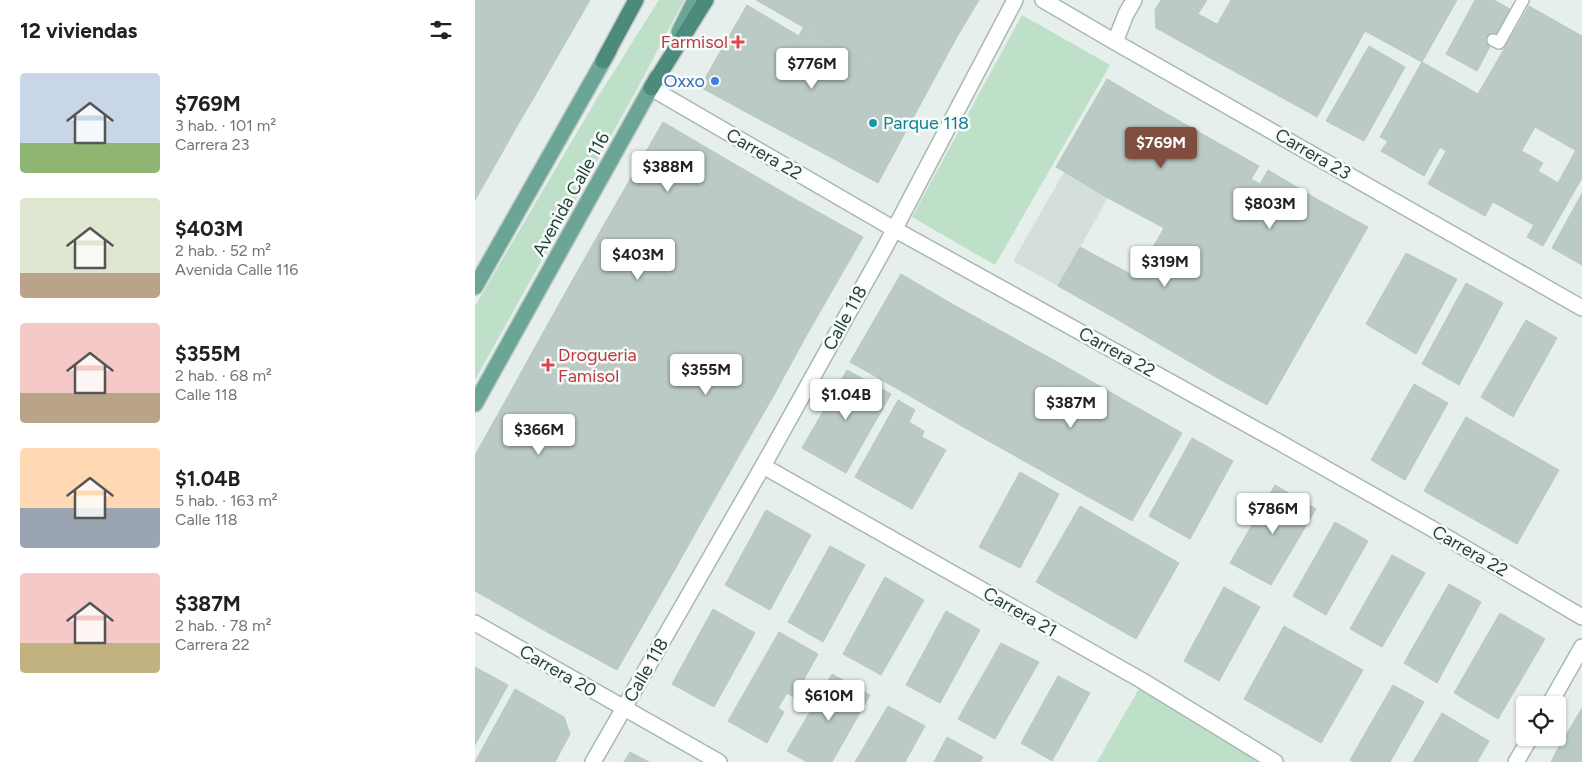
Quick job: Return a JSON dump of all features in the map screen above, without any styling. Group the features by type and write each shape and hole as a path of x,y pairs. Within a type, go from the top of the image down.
{"highway":[{"path":"603,61 636,0"},
{"path":"651,88 706,0"}],"main road":[{"path":"475,287 603,61 643,0"},
{"name":"Avenida Calle 116","path":"475,404 651,88 695,0"}],"street":[{"name":"Calle 118","path":"593,762 763,466 894,229 1015,0"},
{"name":"Carrera 23","path":"1043,0 1582,308"},
{"path":"1115,42 1134,0"},
{"name":"Carrera 22","path":"651,88 894,229 1436,531 1582,617"},
{"name":"Carrera 21","path":"763,466 1141,680 1275,762"},
{"name":"Carrera 20","path":"475,624 719,762"},
{"path":"1554,696 1582,647"},
{"path":"1516,762 1525,746"}],"lane":[{"path":"1493,40 1499,43 1523,0"}],"shaded area":[{"path":"1064,172 1108,198 1058,286 1013,261"}],"green space":[{"path":"659,0 684,0 635,93 475,380 475,306 596,100"},
{"path":"1022,15 1110,65 995,265 912,217"},
{"path":"1140,687 1264,762 1097,762"}],"building":[{"path":"475,0 486,0 564,45 533,99 475,65"},
{"path":"486,0 590,0 564,45"},
{"path":"756,0 864,0 838,47"},
{"path":"864,0 895,0 958,35 926,94 838,47"},
{"path":"895,0 979,0 958,35"},
{"path":"1161,0 1207,0 1198,14 1217,24 1201,53 1156,28 1155,10"},
{"path":"1231,0 1311,0 1365,31 1317,117 1201,53"},
{"path":"1311,0 1382,0 1365,31"},
{"path":"1382,0 1457,0 1422,62 1365,31"},
{"path":"1475,0 1494,0 1510,9 1477,71 1446,54"},
{"path":"747,5 799,36 755,117 700,87"},
{"path":"1529,6 1582,36 1582,47 1535,127 1478,94"},
{"path":"803,28 868,64 821,152 755,117"},
{"path":"1369,46 1405,67 1364,141 1326,121"},
{"path":"1582,47 1582,154 1535,127"},
{"path":"1422,62 1478,94 1446,151 1440,147 1424,176 1381,151 1388,141 1380,137"},
{"name":"Parque 118","path":"868,64 926,94 878,183 821,152"},
{"path":"475,65 533,99 517,126 475,101"},
{"path":"1107,79 1160,110 1108,198 1056,167"},
{"path":"1478,94 1535,127 1485,216 1428,184"},
{"path":"475,101 517,126 502,153 475,137"},
{"path":"1160,110 1213,140 1164,228 1108,198"},
{"path":"663,122 731,162 674,263 605,223"},
{"path":"475,137 502,153 475,200"},
{"path":"1213,140 1259,166 1251,179 1260,184 1217,258 1164,228"},
{"path":"1576,150 1582,154 1582,178 1543,246 1527,237 1534,225 1493,202 1522,151 1543,163 1538,171 1558,183"},
{"path":"731,162 795,199 738,300 674,263"},
{"path":"1268,170 1322,202 1272,290 1217,258"},
{"path":"1582,193 1582,265 1552,248"},
{"path":"795,199 863,237 805,338 738,300"},
{"path":"1322,202 1368,227 1267,405 1221,380"},
{"path":"605,223 704,281 672,338 572,281"},
{"path":"1164,228 1217,258 1166,348 1113,317"},
{"path":"1080,247 1136,277 1113,317 1058,286"},
{"path":"1406,253 1457,279 1416,354 1366,324"},
{"path":"1217,258 1272,290 1221,380 1166,348"},
{"path":"901,274 954,305 903,392 850,362"},
{"path":"572,281 672,338 638,396 539,340"},
{"path":"704,281 805,338 774,395 672,338"},
{"path":"1466,283 1503,303 1459,385 1422,364"},
{"path":"954,305 1010,336 960,425 903,392"},
{"path":"1526,320 1557,338 1513,417 1481,397"},
{"path":"1010,336 1068,368 1017,457 960,425"},
{"path":"672,338 774,395 740,454 638,396"},
{"path":"539,340 638,396 605,455 507,398"},
{"path":"1068,368 1124,400 1074,489 1017,457"},
{"path":"847,370 891,394 846,473 802,448"},
{"path":"1414,384 1448,403 1405,480 1371,460"},
{"path":"638,396 740,454 707,512 605,455"},
{"path":"507,398 605,455 572,514 475,461 475,455"},
{"path":"898,400 915,410 909,422 924,431 922,437 946,450 912,509 855,477"},
{"path":"1124,400 1182,433 1132,521 1074,489"},
{"path":"1466,417 1559,470 1517,544 1424,491"},
{"path":"1192,438 1233,461 1190,539 1149,516"},
{"path":"605,455 707,512 674,571 572,514"},
{"path":"475,461 540,497 484,596 475,591"},
{"path":"1020,472 1059,494 1020,568 979,547"},
{"path":"1275,485 1316,509 1271,585 1230,563"},
{"path":"540,497 604,532 547,632 484,596"},
{"path":"1080,506 1179,563 1136,639 1036,582"},
{"path":"766,510 811,535 770,610 725,585"},
{"path":"1335,522 1368,541 1326,615 1293,596"},
{"path":"604,532 674,571 617,670 547,632"},
{"path":"830,546 865,565 823,642 788,622"},
{"path":"1392,555 1425,573 1382,647 1350,629"},
{"path":"885,577 924,600 881,675 843,654"},
{"path":"1449,584 1481,602 1437,683 1404,663"},
{"path":"1224,587 1260,607 1219,681 1184,661"},
{"path":"713,609 755,633 714,707 672,684"},
{"path":"946,611 980,630 940,703 906,685"},
{"path":"1500,613 1545,639 1498,719 1454,693"},
{"path":"1284,626 1363,670 1321,743 1244,699"},
{"path":"779,632 818,654 794,697 787,693 778,708 784,712 767,743 728,721"},
{"path":"1001,643 1039,662 995,739 958,719"},
{"path":"475,667 508,685 475,745"},
{"path":"832,674 870,695 832,762 807,762 787,751"},
{"path":"1058,676 1090,693 1052,761 1021,743"},
{"path":"1393,685 1424,702 1390,762 1353,762 1350,760"},
{"path":"515,689 564,717 570,734 555,762 475,762"},
{"path":"888,706 925,726 905,762 855,762"},
{"path":"1582,708 1582,762 1551,762 1559,746 1566,746 1566,735"},
{"path":"1442,713 1489,741 1477,762 1413,762"},
{"path":"947,737 983,757 980,762 934,762"},
{"path":"630,752 649,762 624,762"}],"place":[{"name":"Farmisol","path":"738,42"},
{"name":"Oxxo","path":"715,81"},
{"name":"Parque 118","path":"873,123"},
{"name":"Drogueria Famisol","path":"548,365"}]}
